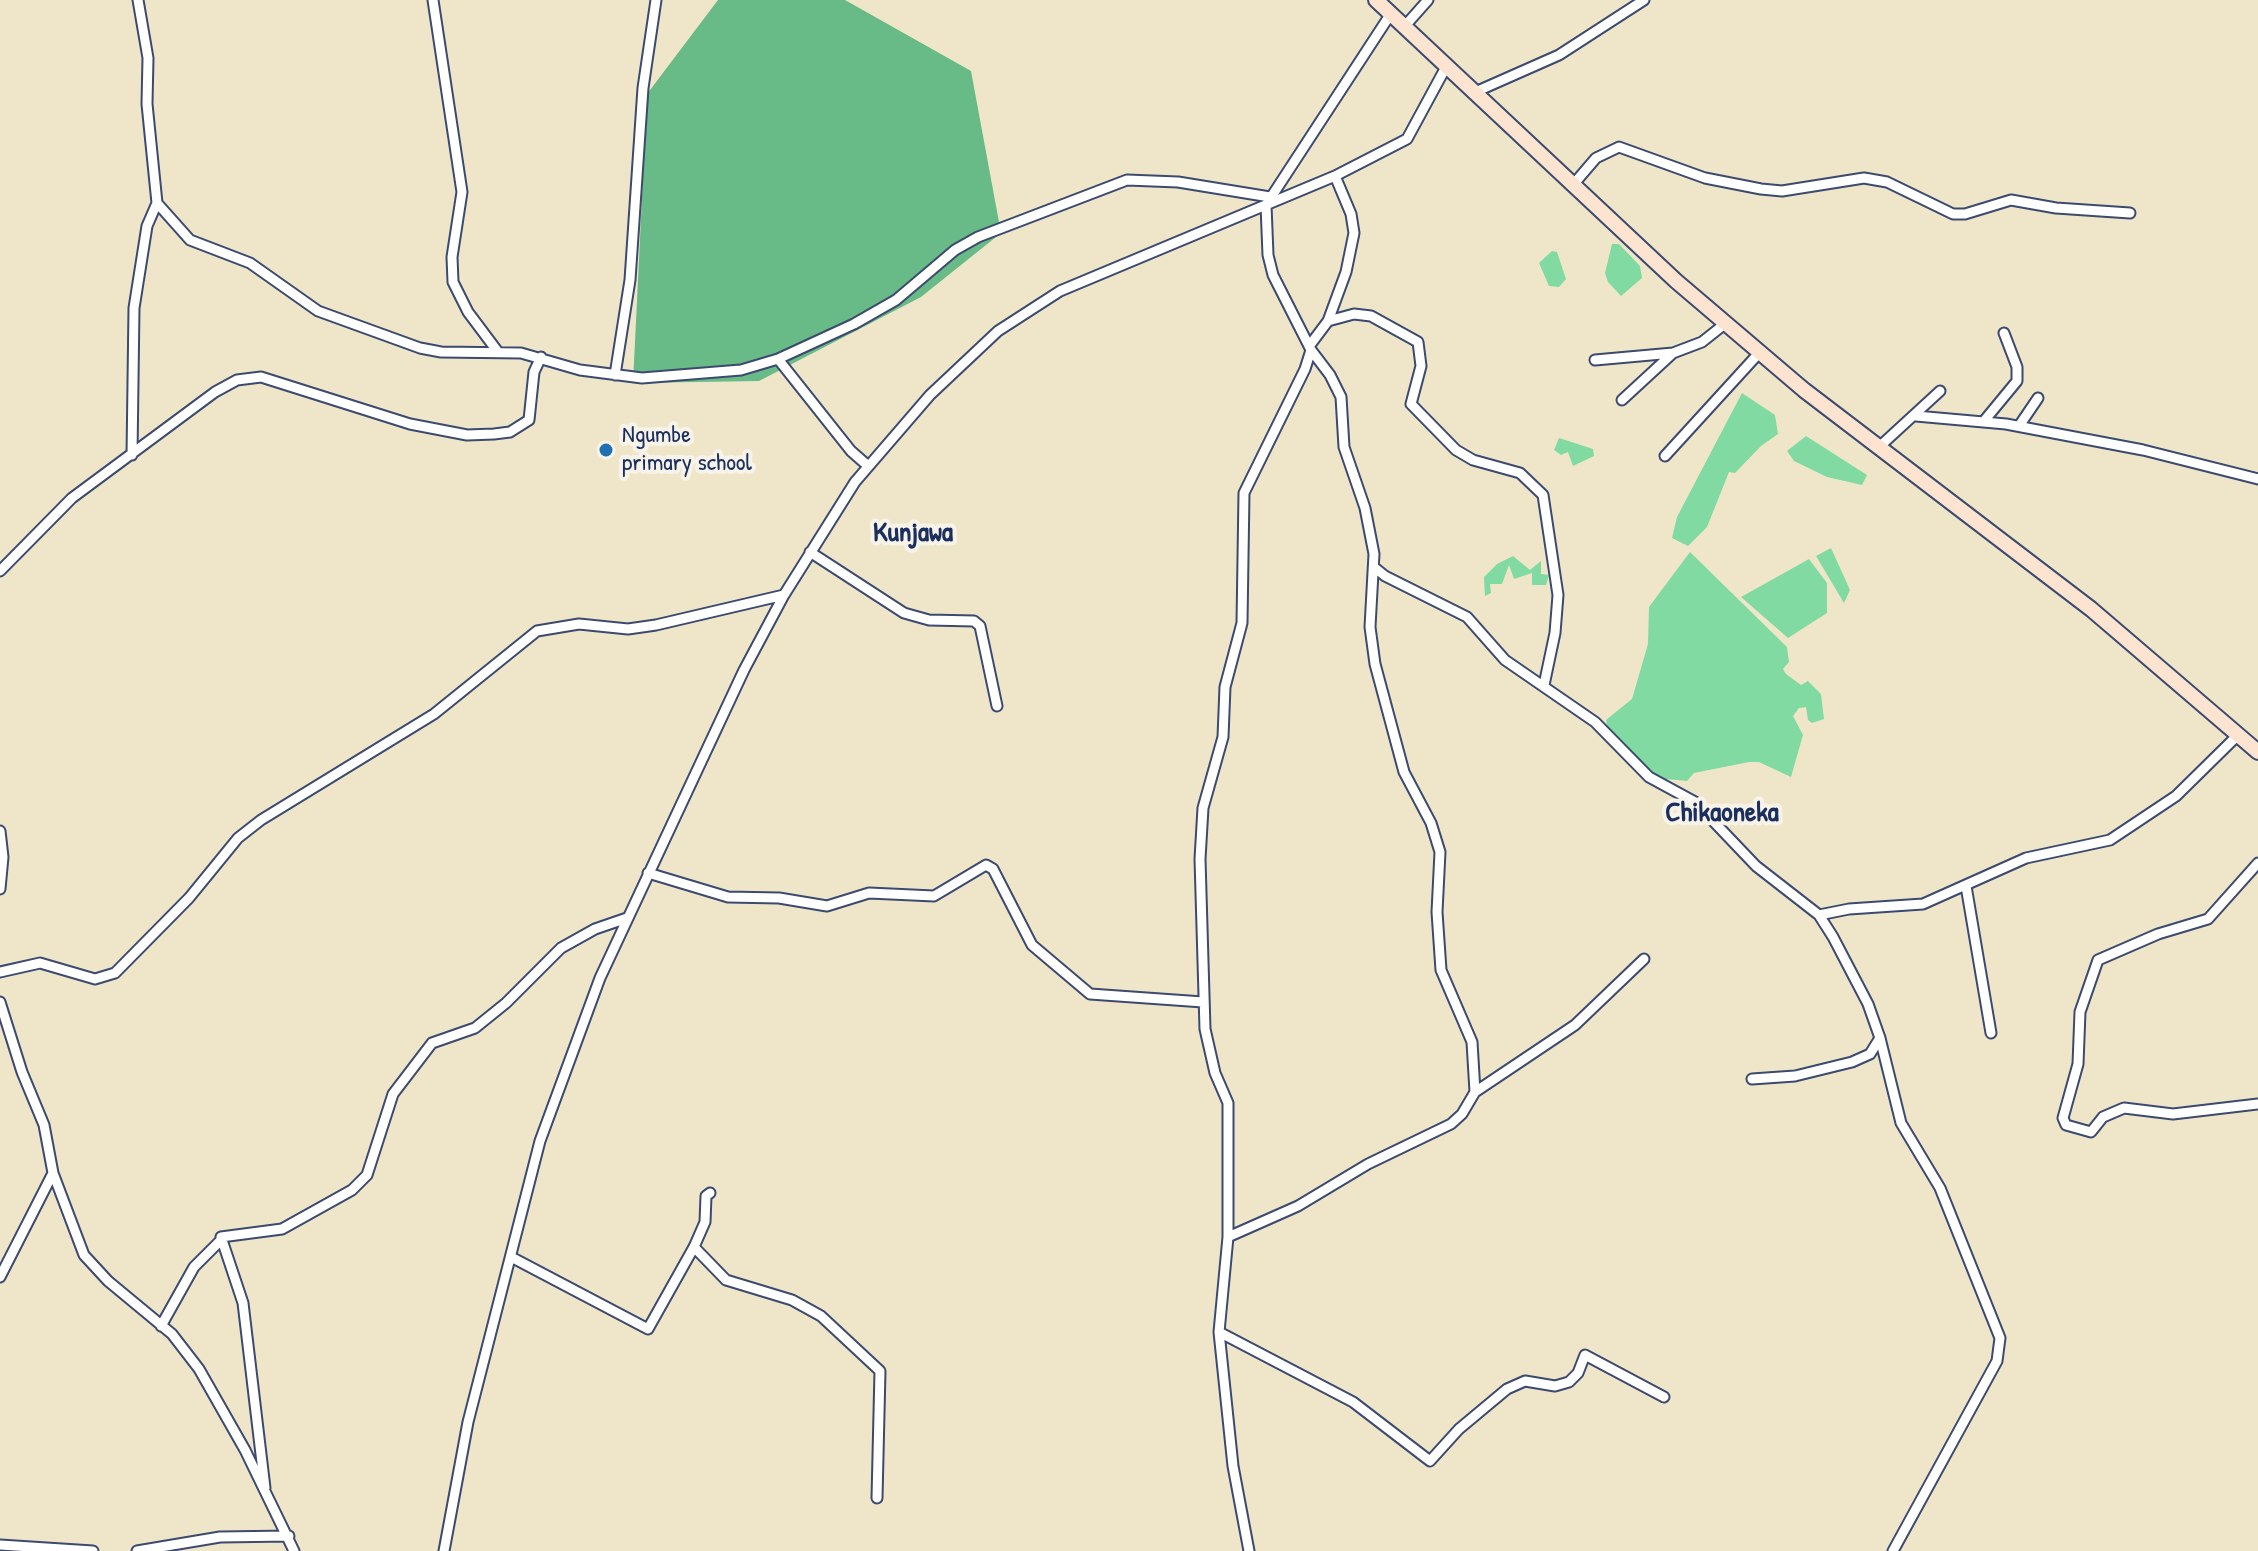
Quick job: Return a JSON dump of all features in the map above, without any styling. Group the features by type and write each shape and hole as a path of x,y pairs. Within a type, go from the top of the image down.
{"main road":[{"path":"1376,0 1572,186 1760,352 1878,448 2091,609 2258,752"}],"street":[{"path":"132,455 134,308 147,226 157,203 147,104 148,58 138,0"},
{"path":"433,0 462,192 452,257 453,282 468,312 498,352"},
{"path":"615,375 630,280 643,88 656,0"},
{"path":"1404,27 1428,0"},
{"path":"1473,93 1570,49 1644,0"},
{"path":"1390,15 1330,112 1268,201 1268,255 1273,275 1341,397 1344,447 1365,508 1375,568 1370,627 1375,664 1404,772 1436,832 1440,852 1437,912 1442,976 1472,1042 1475,1092"},
{"path":"444,1551 468,1422 513,1258 540,1141 600,978 784,595 867,465 974,351 1028,310 1099,273 1335,176 1410,136 1446,67"},
{"path":"1572,186 1596,158 1619,147 1705,178 1773,191 1864,178 1887,182 1953,214 1965,214 2011,200 2056,208 2130,213"},
{"path":"1249,1551 1233,1466 1219,1332 1228,1237 1228,1103 1215,1073 1203,1002 1205,936 1200,859 1203,808 1223,737 1225,687 1242,623 1244,493 1305,369 1311,348 1328,321 1346,272 1354,233 1351,214 1335,176"},
{"path":"157,203 190,240 250,263 318,311 420,348 541,357 580,370 615,375 685,377 741,370 778,359 854,324 896,300 955,250 978,237 1127,180 1178,182 1268,201"},
{"path":"1328,321 1354,314 1371,316 1418,342 1421,366 1411,404 1456,450 1473,460 1520,473 1543,495 1558,595 1555,633 1544,685"},
{"path":"1595,360 1673,353 1702,342 1726,323"},
{"path":"1984,421 2017,381 2017,367 2004,333"},
{"path":"1665,456 1760,352"},
{"path":"1622,400 1673,353"},
{"path":"0,571 72,498 215,392 248,377 261,377 410,424 467,435 510,432 529,420 534,372 541,357"},
{"path":"778,359 815,409 867,465"},
{"path":"1878,448 1940,391"},
{"path":"2019,426 2038,398"},
{"path":"1916,416 2019,426 2143,450 2258,479"},
{"path":"810,552 904,613 929,620 974,621 980,626 997,706"},
{"path":"1375,568 1467,617 1505,660 1595,722 1649,777 1695,802 1756,866 1819,915 1857,981 1880,1038 1901,1123 1940,1188 1966,1247 2000,1344 1997,1361 1974,1398 1945,1461 1893,1551"},
{"path":"0,972 40,963 95,979 115,973 189,898 238,838 261,820 434,714 537,631 579,624 618,629 656,625 784,595"},
{"path":"1819,915 1849,909 1915,906 2026,858 2100,843 2124,833 2176,796 2239,734"},
{"path":"0,831 3,857 0,889"},
{"path":"2258,863 2208,919 2158,934 2098,960 2080,1012 2078,1064 2063,1118 2066,1125 2091,1132 2103,1117 2124,1108 2173,1114 2258,1104"},
{"path":"648,873 728,897 779,898 827,906 869,893 934,896 986,865 993,869 1032,945 1055,968 1090,994 1203,1002"},
{"path":"1966,886 1991,1033"},
{"path":"161,1326 194,1267 225,1235 282,1229 352,1190 367,1175 393,1094 432,1043 475,1028 506,1003 561,948 595,929 627,918"},
{"path":"1228,1237 1287,1211 1368,1164 1451,1124 1462,1114 1475,1092 1575,1025 1644,959"},
{"path":"0,1002 22,1072 44,1125 53,1173 84,1255 108,1281 161,1326 199,1369 265,1488 294,1551"},
{"path":"1752,1079 1795,1076 1852,1062 1870,1054 1880,1038"},
{"path":"0,1277 53,1173"},
{"path":"513,1258 648,1329 694,1247 705,1222 706,1196 710,1193"},
{"path":"220,1241 243,1303 265,1488"},
{"path":"694,1247 726,1280 792,1300 821,1316 880,1371 877,1498"},
{"path":"1219,1332 1353,1402 1430,1461 1459,1429 1507,1389 1525,1381 1555,1386 1569,1382 1578,1373 1585,1355 1664,1397"},
{"path":"137,1551 220,1537 289,1536"},
{"path":"0,1545 93,1551"}],"green space":[{"path":"718,0 845,0 971,71 1001,233 921,297 759,381 633,383 647,94"},
{"path":"1612,244 1619,244 1640,266 1642,278 1621,296 1608,282 1605,273"},
{"path":"1552,251 1557,252 1566,279 1559,287 1549,286 1539,263"},
{"path":"1742,393 1775,415 1778,434 1761,446 1735,473 1729,472 1707,527 1688,546 1672,538 1677,517"},
{"path":"1806,436 1867,475 1862,485 1827,477 1794,461 1787,451"},
{"path":"1559,438 1593,449 1594,456 1573,466 1568,452 1561,455 1554,450"},
{"path":"1831,548 1850,590 1844,603 1816,556"},
{"path":"1690,552 1787,647 1789,662 1783,669 1786,674 1801,685 1808,681 1821,694 1824,719 1812,723 1808,720 1806,707 1799,708 1793,716 1803,735 1791,777 1759,762 1749,762 1694,773 1687,781 1655,778 1608,731 1606,720 1632,699 1648,644 1649,607"},
{"path":"1513,556 1530,570 1541,561 1541,574 1549,575 1546,585 1532,585 1532,573 1514,579 1509,565 1502,584 1490,584 1491,593 1485,596 1484,577 1497,564"},
{"path":"1809,559 1827,583 1827,613 1788,638 1741,597"}],"place":[{"name":"Ngumbe primary school","path":"606,450"}],"district":[{"name":"Kunjawa","path":"913,534"},
{"name":"Chikaoneka","path":"1722,814"}]}
